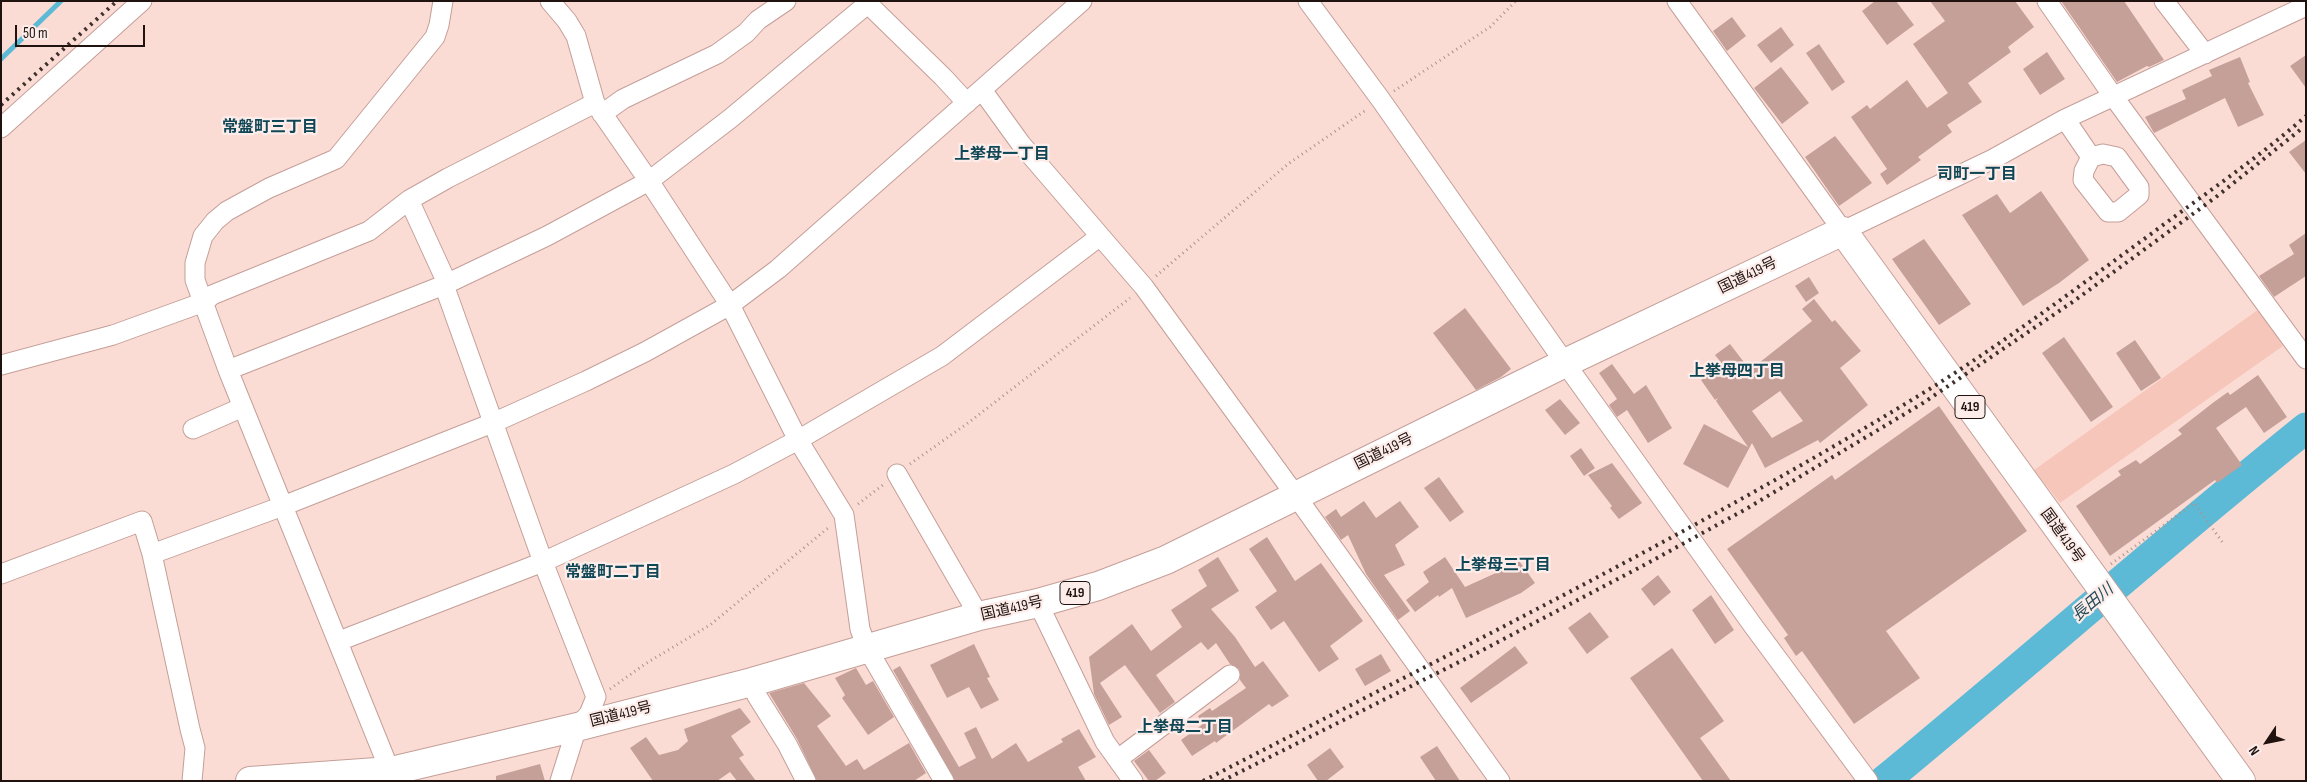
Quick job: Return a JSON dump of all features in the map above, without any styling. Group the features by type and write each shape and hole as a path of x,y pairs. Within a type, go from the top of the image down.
{"highway":[{"name":"国道419号","path":"250,781 392,776 577,726 752,682 979,616 1038,603 1098,586 1166,560 1565,363 1843,231 2105,584 2241,781"}],"street":[{"path":"1,128 142,1"},
{"path":"392,776 228,370 195,280 195,262 201,241 215,221 227,211 269,188 336,159 435,37 443,1"},
{"path":"550,1 567,21 576,36 598,108 649,181 730,305 798,440 844,515 860,629 867,648 944,781"},
{"path":"1,364 113,334 204,302 212,295 368,231 409,200 448,178 598,108 623,99 717,54 746,33 758,20 786,1"},
{"path":"152,554 283,506 495,422 645,352 730,305 778,269 1082,1"},
{"path":"1308,1 1381,100 1754,628 1868,781"},
{"path":"1677,1 1843,231 1984,163 2065,119 2306,6"},
{"path":"2047,1 2113,96 2306,360"},
{"path":"2164,1 2205,54"},
{"path":"228,370 445,284 547,236 649,181 732,118 868,2 966,103"},
{"path":"982,90 1021,144 1098,237 1144,287 1500,781"},
{"path":"2065,119 2091,156"},
{"path":"409,200 445,284 543,562 596,697 589,714 577,726 560,781"},
{"path":"339,641 543,562 734,474 798,440 942,356 1098,237"},
{"path":"193,429 243,407"},
{"path":"897,474 979,616"},
{"path":"1,574 142,521 152,554 190,729 195,743 192,781"},
{"path":"1038,603 1105,742 1133,781"},
{"path":"1118,759 1230,675"},
{"path":"752,682 757,696 787,744 806,781"}],"path":[{"path":"596,697 603,695 645,664 710,625 844,515 968,423 1144,287 1288,164 1490,27 1516,1"},
{"path":"2105,584 2194,504 2223,543"}],"shaded area":[{"path":"2259,309 2283,346 2060,503 2034,470"}],"building":[{"path":"1875,1 1896,1 1914,25 1887,45 1862,11"},
{"path":"1930,1 2015,1 2034,27 2008,47 2011,52 1968,83 1982,102 1947,125 1952,132 1918,157 1921,160 1887,185 1880,174 1887,169 1851,117 1867,105 1870,109 1907,80 1927,108 1948,93 1913,44 1945,21"},
{"path":"2061,1 2124,1 2164,60 2149,67 2147,66 2117,82"},
{"path":"1732,17 1746,36 1727,51 1713,31"},
{"path":"1781,27 1794,45 1771,63 1757,45"},
{"path":"1819,44 1845,82 1832,91 1806,53"},
{"path":"2047,52 2065,79 2040,95 2023,69"},
{"path":"2306,55 2306,88 2290,66"},
{"path":"2240,57 2250,82 2248,83 2264,115 2238,127 2225,98 2154,133 2145,117 2186,99 2182,90 2212,76 2209,70"},
{"path":"1781,67 1809,103 1782,124 1754,88"},
{"path":"1835,136 1872,183 1839,206 1805,157"},
{"path":"2306,140 2306,174 2289,152"},
{"path":"2041,191 2089,260 2059,283 2023,306 1962,215 1997,194 2010,213"},
{"path":"2306,233 2306,276 2274,297 2259,276 2294,254 2289,245"},
{"path":"1924,239 1971,304 1939,325 1892,259"},
{"path":"1809,277 1819,293 1806,302 1795,286"},
{"path":"1814,299 1832,322 1835,320 1861,351 1840,368 1868,405 1820,443 1818,440 1765,468 1752,443 1728,488 1683,464 1704,424 1748,447 1716,401 1718,398 1715,400 1701,380 1723,365 1715,355 1730,344 1750,370 1812,321 1802,309","holes":["1780,391 1803,421 1772,438 1752,411"]},
{"path":"1465,308 1511,369 1501,377 1476,390 1433,333"},
{"path":"2064,337 2113,407 2091,422 2042,353"},
{"path":"2135,340 2161,378 2141,391 2116,353"},
{"path":"1612,364 1634,394 1646,385 1672,428 1648,443 1627,410 1617,417 1609,405 1617,399 1599,373"},
{"path":"2258,375 2287,417 2264,433 2246,407 2216,428 2242,465 2217,483 2215,480 2110,556 2076,506 2121,475 2118,471 2136,460 2140,464 2182,434 2178,430 2214,402 2228,392 2230,395"},
{"path":"1560,399 1580,423 1565,435 1545,410"},
{"path":"1939,406 2027,531 1886,631 1920,678 1854,724 1802,651 1796,656 1784,638 1788,635 1727,549 1832,475 1835,480"},
{"path":"1581,448 1595,468 1584,476 1570,456"},
{"path":"1612,463 1642,503 1619,519 1610,508 1612,506 1588,475"},
{"path":"1439,477 1464,512 1450,522 1424,488"},
{"path":"1364,501 1376,518 1400,501 1419,527 1395,545 1405,565 1384,575 1410,611 1398,620 1366,574 1348,535 1341,540 1325,517 1336,509 1341,517"},
{"path":"1267,537 1295,581 1321,563 1363,621 1330,646 1339,659 1319,672 1284,621 1271,630 1255,607 1277,591 1249,549"},
{"path":"1218,557 1239,591 1211,609 1235,637 1255,667 1263,661 1289,696 1272,707 1269,704 1216,743 1215,741 1192,756 1181,740 1203,724 1198,716 1210,708 1212,711 1246,688 1240,680 1239,669 1230,664 1216,643 1208,650 1201,642 1156,675 1175,702 1160,713 1125,665 1100,683 1122,717 1109,725 1094,694 1089,657 1132,624 1151,651 1182,627 1171,610 1207,586 1198,570"},
{"path":"1445,557 1465,587 1498,572 1517,558 1535,583 1521,593 1466,618 1452,588 1439,597 1438,595 1415,612 1406,600 1429,582 1423,572"},
{"path":"1658,575 1671,592 1654,606 1641,589"},
{"path":"1711,595 1734,630 1715,644 1692,610"},
{"path":"1590,612 1609,637 1587,654 1568,628"},
{"path":"974,644 990,677 987,678 999,700 981,709 969,687 947,698 930,665"},
{"path":"1515,646 1528,663 1471,703 1460,688"},
{"path":"1672,648 1724,721 1700,738 1731,781 1703,781 1630,678"},
{"path":"1381,654 1391,671 1365,686 1355,669"},
{"path":"900,666 959,767 976,758 964,733 976,727 992,759 1016,743 1028,762 1063,742 1061,739 1079,729 1096,757 1078,767 1086,781 955,781 893,670"},
{"path":"856,668 866,685 873,681 894,717 868,735 842,698 845,695 835,678"},
{"path":"804,683 831,716 817,726 846,766 857,759 864,770 909,743 926,773 914,781 817,781 797,739 769,693"},
{"path":"740,708 751,722 731,736 744,755 739,758 756,781 737,781 730,772 717,781 653,781 630,748 646,737 659,755 678,750 688,741 684,729"},
{"path":"1437,746 1460,781 1436,781 1420,757"},
{"path":"1330,748 1344,767 1326,781 1318,781 1307,765"},
{"path":"1149,750 1166,773 1155,781 1149,781 1134,761"},
{"path":"540,764 545,781 496,781 496,776"}],"waterway":[{"path":"1,59 61,1"},
{"name":"長田川","path":"1884,781 2306,428"}],"railway":[{"path":"1,105 117,1"},
{"path":"1203,781 1660,544 1839,443 1928,390 2013,334 2069,294 2249,162 2306,116"},
{"path":"1222,781 1481,651 1648,563 1746,509 1923,403 2074,301 2216,197 2300,130"}],"district":[{"name":"常盤町三丁目","path":"270,128"},
{"name":"上挙母一丁目","path":"1002,155"},
{"name":"司町一丁目","path":"1977,175"},
{"name":"上挙母四丁目","path":"1737,372"},
{"name":"上挙母三丁目","path":"1503,566"},
{"name":"常盤町二丁目","path":"613,573"},
{"name":"上挙母二丁目","path":"1185,728"}]}
